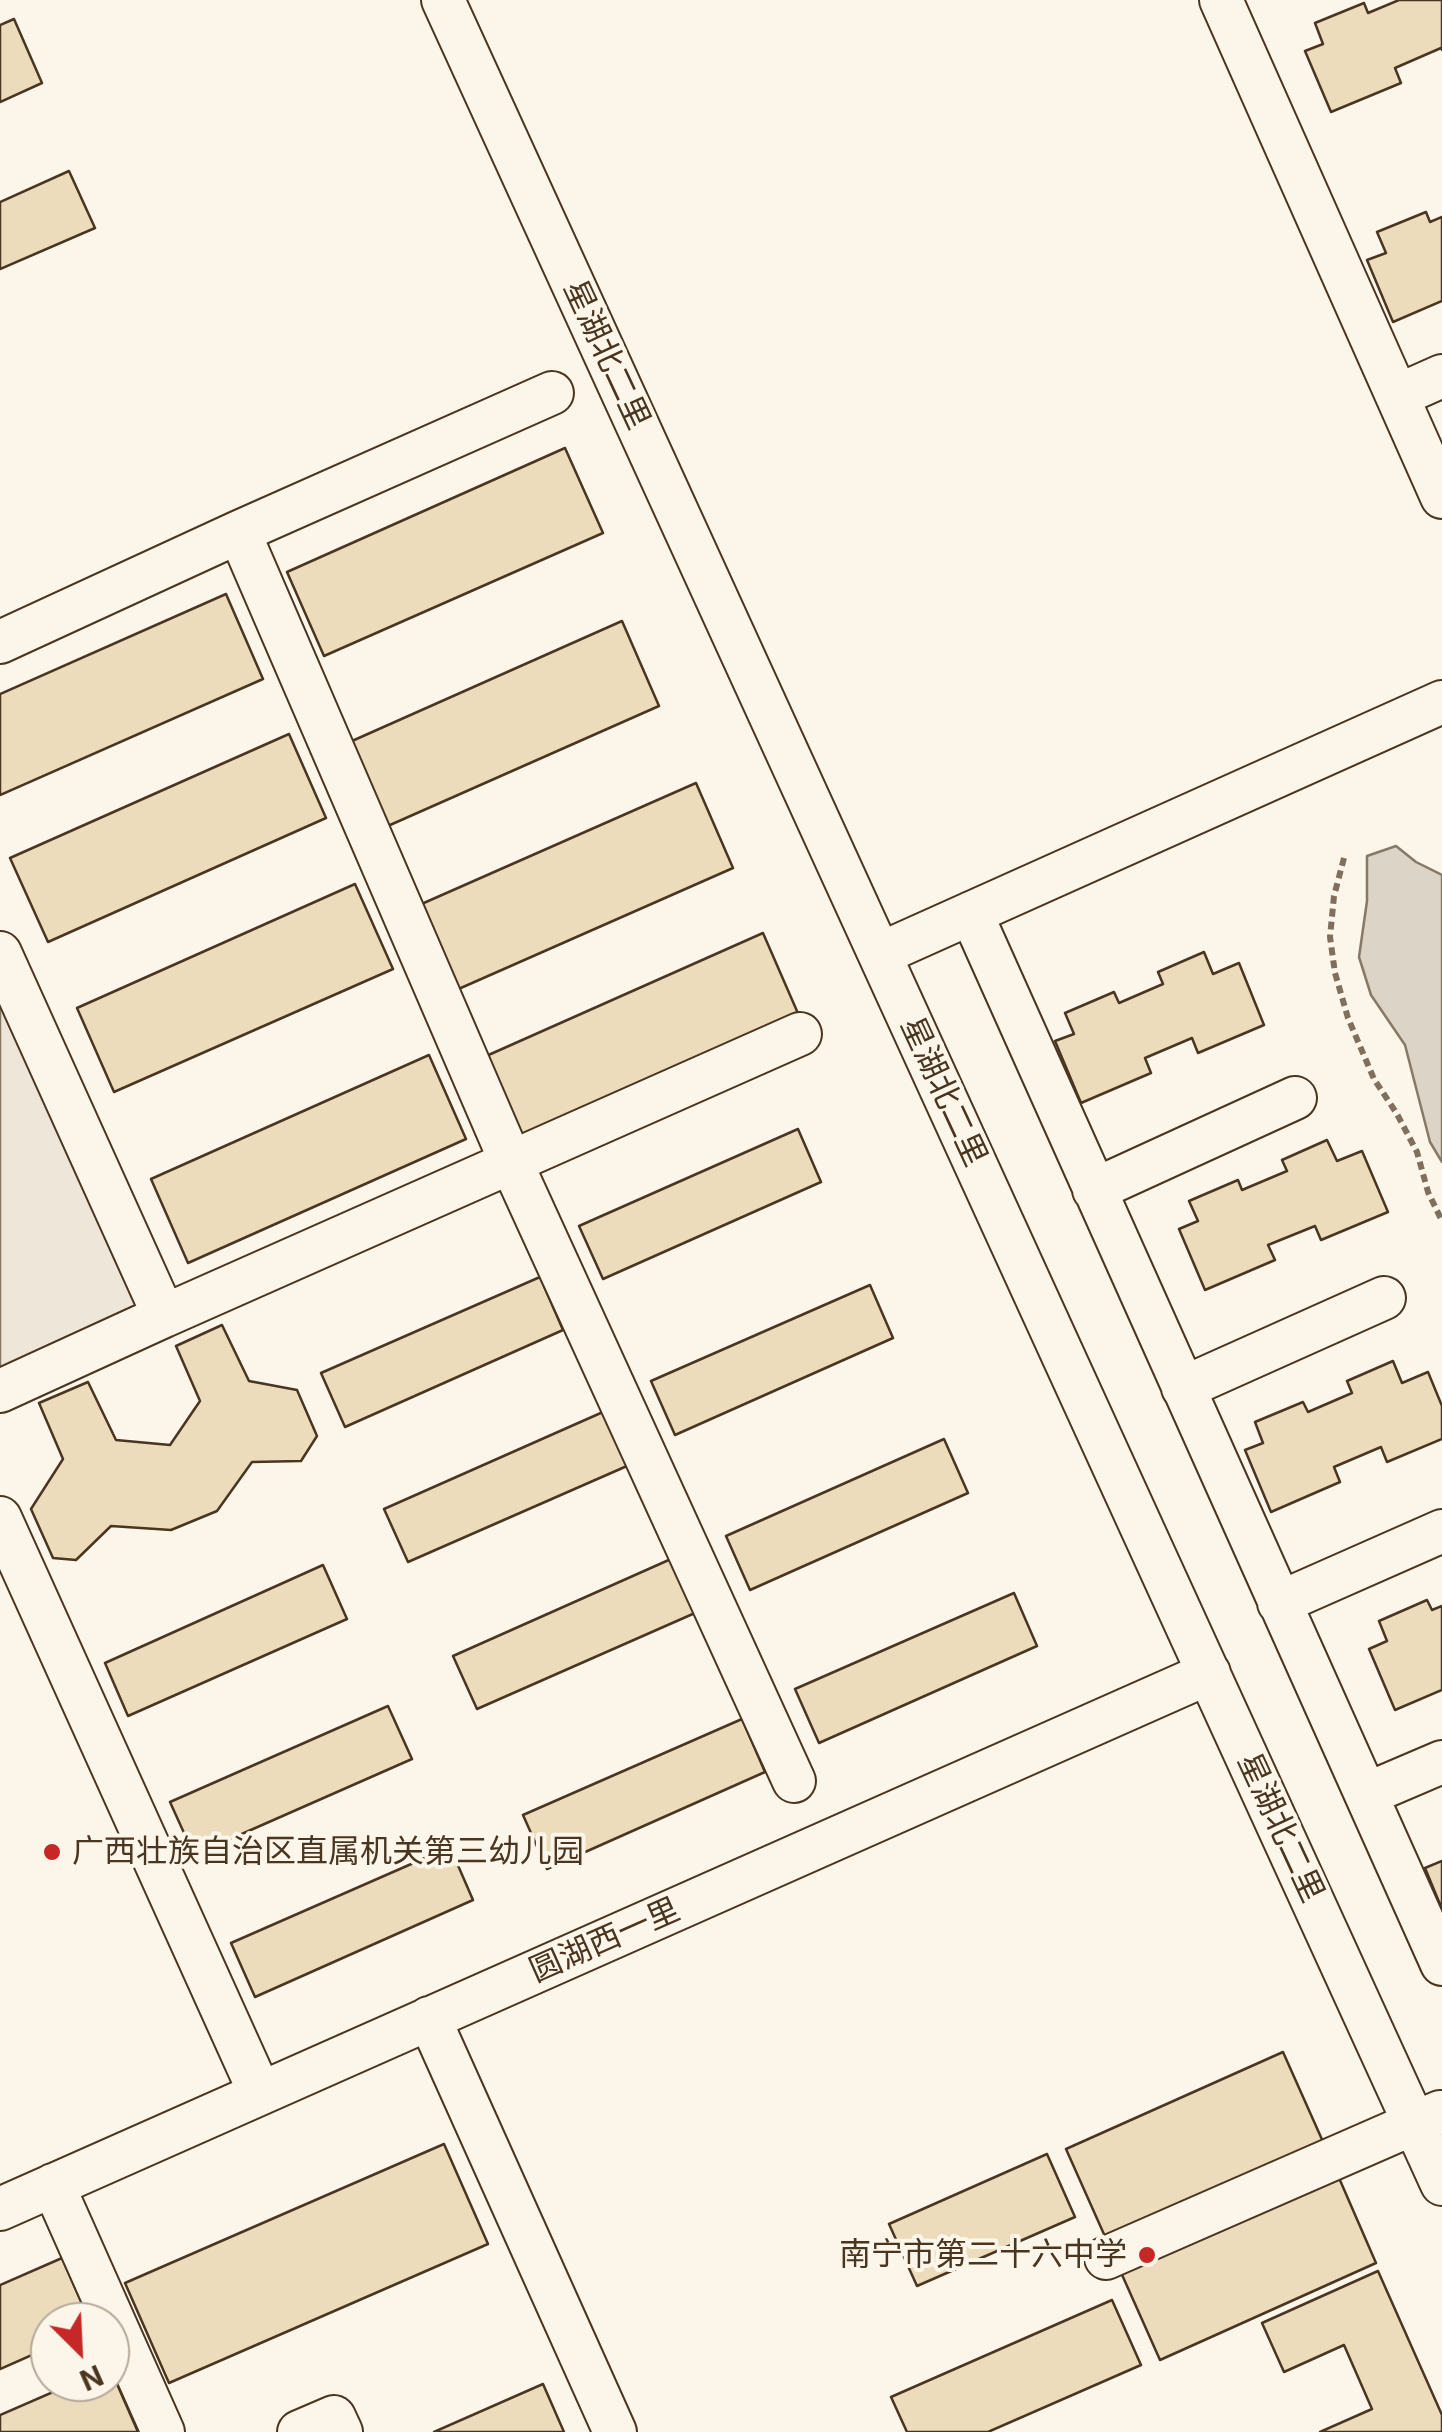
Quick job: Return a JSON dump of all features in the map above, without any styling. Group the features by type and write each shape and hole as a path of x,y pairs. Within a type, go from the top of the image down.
{"street":[{"name":"星湖北二里","path":"443,0 1209,1673 1428,2116 1442,2184"},
{"path":"1235,4 1442,498"},
{"path":"1397,396 1442,376"},
{"path":"0,642 552,393"},
{"path":"239,532 510,1162 794,1781"},
{"path":"880,954 1442,702"},
{"path":"970,913 1442,1964"},
{"path":"0,953 164,1316"},
{"path":"0,1391 800,1034"},
{"path":"1094,1190 1295,1098"},
{"path":"1183,1388 1384,1298"},
{"path":"0,1518 260,2093"},
{"path":"1279,1604 1442,1531"},
{"name":"圆湖西一里","path":"0,2209 1209,1673"},
{"path":"1368,1794 1442,1762"},
{"path":"430,2018 615,2432"},
{"path":"1106,2258 1428,2116"},
{"path":"53,2186 163,2432"},
{"path":"298,2432 334,2416 340,2432"}],"path":[{"path":"1344,858 1334,896 1330,938 1335,973 1348,1018 1374,1079 1417,1152 1428,1192 1442,1222"}],"shaded area":[{"path":"1396,846 1442,875 1442,1162 1430,1142 1405,1045 1371,995 1359,957 1367,901 1367,856"},
{"path":"0,1003 137,1308 0,1369"}],"building":[{"path":"1399,0 1442,0 1442,50 1395,68 1401,83 1331,112 1305,51 1323,44 1315,23 1364,3 1368,13"},
{"path":"14,19 42,83 0,102 0,25"},
{"path":"69,171 95,228 0,269 0,202"},
{"path":"1426,212 1430,222 1442,217 1442,301 1393,322 1367,260 1386,253 1377,232"},
{"path":"565,448 603,533 324,656 287,572"},
{"path":"226,594 263,679 0,795 0,694"},
{"path":"622,621 659,706 381,829 343,745"},
{"path":"289,734 326,818 48,942 10,858"},
{"path":"696,783 733,868 454,991 417,906"},
{"path":"355,884 393,969 114,1092 77,1008"},
{"path":"763,933 800,1018 521,1141 484,1057"},
{"path":"1204,952 1213,974 1239,963 1264,1025 1198,1053 1192,1038 1145,1058 1151,1073 1081,1103 1055,1041 1074,1034 1065,1013 1114,992 1119,1003 1163,984 1158,972"},
{"path":"429,1055 466,1139 188,1263 151,1179"},
{"path":"798,1129 821,1182 603,1279 579,1226"},
{"path":"1327,1140 1337,1161 1362,1151 1388,1212 1321,1240 1315,1226 1268,1245 1275,1260 1205,1290 1179,1229 1198,1221 1189,1201 1238,1180 1242,1190 1287,1171 1282,1160"},
{"path":"540,1277 563,1330 345,1427 321,1373"},
{"path":"870,1285 893,1338 675,1435 651,1381"},
{"path":"222,1325 249,1381 297,1390 317,1436 301,1461 252,1462 217,1511 171,1530 111,1526 76,1560 53,1558 31,1509 63,1459 39,1403 88,1382 116,1440 170,1445 200,1401 176,1346"},
{"path":"1393,1361 1402,1383 1428,1372 1442,1406 1442,1439 1387,1462 1381,1447 1334,1467 1340,1482 1271,1512 1245,1450 1263,1443 1255,1422 1303,1402 1308,1412 1352,1393 1347,1381"},
{"path":"603,1412 627,1466 408,1562 384,1509"},
{"path":"944,1439 968,1493 750,1590 726,1536"},
{"path":"671,1559 695,1613 477,1709 453,1656"},
{"path":"323,1565 347,1619 128,1716 105,1663"},
{"path":"1014,1593 1037,1646 819,1743 795,1689"},
{"path":"1427,1600 1432,1610 1442,1606 1442,1690 1395,1710 1369,1649 1387,1641 1379,1621"},
{"path":"388,1706 412,1759 194,1855 170,1802"},
{"path":"742,1719 765,1772 547,1869 523,1815"},
{"path":"450,1847 473,1900 255,1997 231,1943"},
{"path":"1442,1861 1442,1909 1425,1868"},
{"path":"1283,2052 1324,2144 1107,2241 1066,2149"},
{"path":"444,2144 488,2244 169,2383 125,2283"},
{"path":"1047,2154 1075,2217 917,2286 889,2224"},
{"path":"1336,2171 1376,2263 1160,2360 1119,2268"},
{"path":"62,2258 81,2302 30,2302 30,2356 0,2369 0,2285"},
{"path":"1378,2271 1442,2415 1442,2432 1320,2432 1372,2409 1344,2345 1284,2372 1262,2323"},
{"path":"1112,2300 1141,2365 988,2432 907,2432 891,2397"},
{"path":"543,2384 564,2432 434,2432"},
{"path":"30,2402 125,2402 138,2432 0,2432 0,2415"}],"place":[{"name":"广西壮族自治区直属机关第三幼儿园","path":"52,1852"},
{"name":"南宁市第二十六中学","path":"1147,2255"}]}
